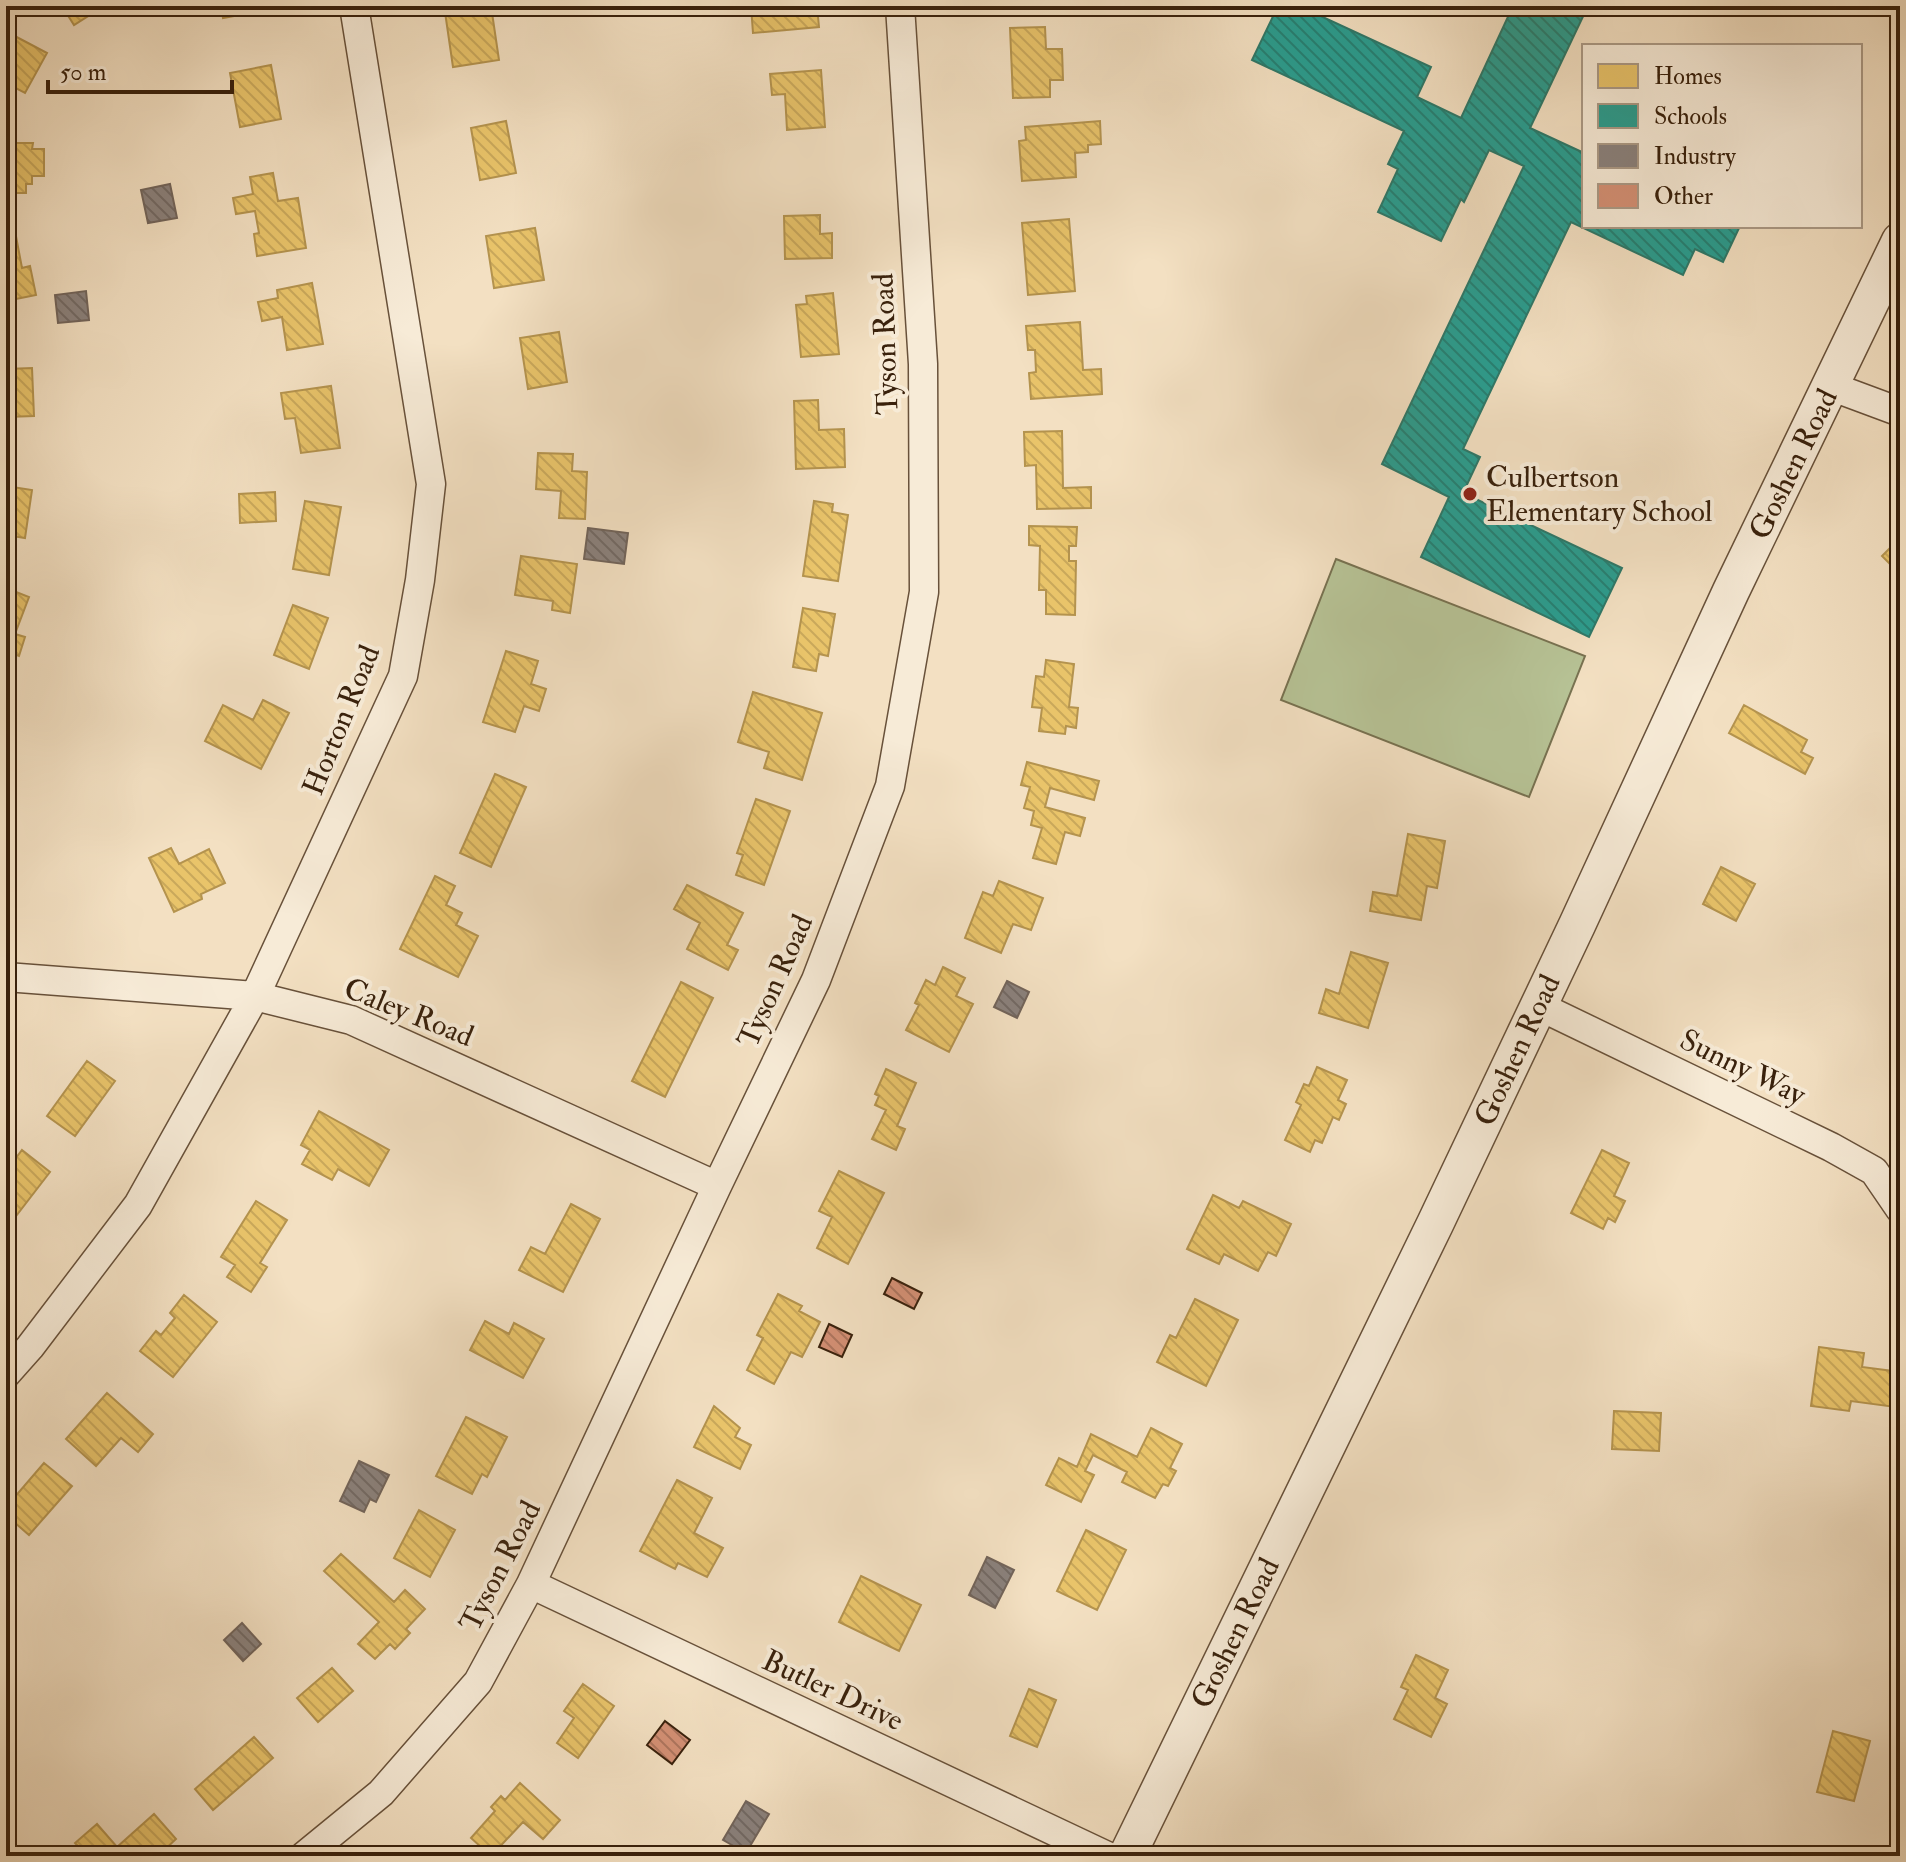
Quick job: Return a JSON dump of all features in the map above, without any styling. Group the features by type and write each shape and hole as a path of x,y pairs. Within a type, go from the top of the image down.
{"street":[{"name":"Horton Road","path":"6,1374 138,1205 255,996 403,676 420,580 431,484 354,6"},
{"name":"Tyson Road","path":"304,1856 381,1793 478,1682 531,1584 816,980 890,786 924,592 923,364 900,6"},
{"name":"Goshen Road","path":"1127,1856 1539,1006 1731,591 1900,241"},
{"path":"1830,386 1900,412"},
{"name":"Caley Road","path":"6,977 255,996 351,1020 717,1186"},
{"name":"Sunny Way","path":"1539,1006 1831,1147 1874,1171 1900,1209"},
{"name":"Butler Drive","path":"531,1584 1107,1856"}],"green space":[{"path":"1336,559 1585,656 1529,797 1281,700"}],"building: Homes":[{"path":"62,6 104,6 74,25"},
{"path":"221,6 261,6 262,11 223,18"},
{"path":"491,6 499,60 453,67 445,12"},
{"path":"751,6 817,6 819,27 753,33"},
{"path":"1045,27 1046,49 1062,49 1063,80 1050,80 1050,97 1013,98 1010,28"},
{"path":"9,33 47,53 25,93 12,86 6,97 6,38"},
{"path":"271,65 281,119 240,127 230,73"},
{"path":"821,70 825,127 787,130 785,94 772,95 770,74"},
{"path":"506,121 516,173 480,180 471,128"},
{"path":"1100,121 1101,144 1088,145 1088,152 1075,153 1076,177 1022,181 1019,141 1026,140 1025,127"},
{"path":"7,143 33,143 32,149 44,149 44,176 32,176 32,184 26,184 26,193 6,193"},
{"path":"273,173 278,201 298,198 306,248 257,256 254,234 259,233 255,211 236,214 233,198 253,194 250,177"},
{"path":"820,215 820,234 832,233 832,258 785,259 784,216"},
{"path":"1069,219 1075,291 1028,295 1022,223"},
{"path":"535,228 544,280 494,288 486,236"},
{"path":"15,231 22,268 30,266 36,295 6,301 6,233"},
{"path":"312,283 323,344 287,350 282,317 262,321 258,302 278,298 277,290"},
{"path":"833,293 839,354 801,357 796,305 807,304 806,296"},
{"path":"1080,322 1083,370 1101,369 1102,394 1031,399 1029,373 1036,372 1035,350 1028,350 1026,326"},
{"path":"559,332 567,382 528,389 520,338"},
{"path":"32,368 34,416 6,417 6,369"},
{"path":"331,386 340,448 301,453 295,418 285,419 281,393"},
{"path":"818,400 819,430 844,429 845,467 796,469 794,401"},
{"path":"1062,431 1063,488 1091,487 1091,508 1037,509 1036,465 1025,466 1024,432"},
{"path":"538,453 573,454 572,471 587,472 585,519 559,518 561,491 536,489"},
{"path":"6,486 32,490 25,538 6,535"},
{"path":"275,492 276,521 240,523 239,494"},
{"path":"305,501 341,507 329,575 293,569"},
{"path":"814,501 833,504 832,512 848,515 838,581 803,576"},
{"path":"1029,526 1077,527 1076,546 1069,546 1069,561 1076,561 1075,615 1046,614 1046,590 1039,590 1040,546 1029,545"},
{"path":"1900,538 1900,574 1882,556"},
{"path":"521,556 577,564 570,613 552,610 553,601 515,595"},
{"path":"6,588 29,597 15,634 25,637 19,656 6,651"},
{"path":"293,605 328,618 309,669 274,655"},
{"path":"803,608 835,614 828,656 819,654 816,671 793,667"},
{"path":"506,651 538,661 531,684 546,689 539,711 524,706 515,732 483,722"},
{"path":"1046,660 1074,664 1069,707 1078,708 1076,728 1066,726 1065,734 1039,731 1042,708 1032,707 1036,676 1044,677"},
{"path":"753,692 822,713 802,780 764,768 769,752 738,742"},
{"path":"263,700 289,713 261,769 205,741 223,705 253,720"},
{"path":"1744,705 1807,740 1801,752 1813,758 1805,774 1729,733"},
{"path":"1027,762 1099,781 1094,800 1050,788 1045,807 1085,818 1080,836 1065,832 1056,864 1033,858 1042,828 1031,825 1034,811 1024,808 1030,787 1021,785"},
{"path":"495,774 526,787 491,867 460,853"},
{"path":"756,799 790,811 764,885 736,875 743,855 737,853"},
{"path":"1408,834 1445,841 1437,888 1427,886 1421,920 1370,911 1373,892 1397,896"},
{"path":"171,848 179,864 209,849 225,883 201,894 202,899 174,912 149,858"},
{"path":"1721,867 1755,884 1736,921 1703,904"},
{"path":"435,876 455,886 446,905 462,913 456,925 478,936 458,977 400,949"},
{"path":"999,881 1043,898 1031,930 1013,924 1001,953 965,938 983,892 993,896"},
{"path":"687,885 743,913 727,945 738,950 728,970 687,949 700,923 674,909"},
{"path":"1351,952 1388,963 1368,1028 1319,1013 1326,989 1339,994"},
{"path":"943,967 965,978 956,996 973,1004 949,1052 906,1030 919,1005 915,1003 926,980 935,985"},
{"path":"681,982 713,998 665,1097 632,1081"},
{"path":"87,1061 115,1081 75,1136 47,1116"},
{"path":"1317,1067 1347,1080 1338,1100 1346,1104 1339,1120 1333,1117 1322,1143 1315,1140 1310,1152 1285,1140 1301,1105 1296,1102 1304,1084 1309,1086"},
{"path":"886,1069 916,1083 897,1126 905,1129 896,1150 872,1139 886,1110 875,1105 879,1096 875,1094"},
{"path":"319,1111 389,1150 369,1186 338,1169 332,1180 302,1164 310,1150 301,1145"},
{"path":"22,1150 50,1172 6,1229 6,1171"},
{"path":"1602,1150 1629,1163 1614,1196 1625,1201 1615,1222 1608,1218 1603,1229 1571,1213"},
{"path":"839,1171 884,1193 848,1264 817,1248 832,1217 819,1211"},
{"path":"1213,1195 1239,1208 1243,1201 1291,1224 1276,1256 1268,1252 1258,1271 1224,1254 1219,1264 1187,1249"},
{"path":"256,1201 287,1220 260,1263 267,1267 251,1292 227,1277 235,1265 221,1257"},
{"path":"571,1204 600,1219 563,1292 519,1270 531,1247 545,1254"},
{"path":"778,1294 802,1306 799,1311 820,1322 802,1357 791,1352 774,1384 747,1370 763,1338 757,1335"},
{"path":"184,1295 217,1322 173,1377 140,1351 156,1331 161,1335 175,1318 170,1313"},
{"path":"1195,1299 1238,1320 1206,1386 1157,1362 1170,1335 1176,1338"},
{"path":"485,1321 509,1334 514,1323 544,1339 523,1378 470,1350"},
{"path":"1819,1347 1864,1353 1862,1367 1900,1372 1900,1429 1893,1428 1896,1407 1851,1401 1849,1411 1811,1406"},
{"path":"107,1393 153,1434 138,1452 121,1438 96,1466 66,1439"},
{"path":"714,1406 740,1428 735,1437 751,1445 740,1469 694,1447"},
{"path":"1614,1411 1661,1413 1659,1451 1612,1449"},
{"path":"466,1417 507,1437 487,1477 482,1474 472,1494 436,1476"},
{"path":"1151,1428 1182,1444 1170,1468 1176,1471 1168,1486 1163,1484 1155,1498 1122,1482 1127,1472 1093,1455 1085,1471 1094,1475 1081,1502 1046,1485 1059,1458 1077,1467 1091,1434 1137,1457"},
{"path":"44,1463 72,1486 29,1535 6,1515 6,1507"},
{"path":"677,1480 712,1498 694,1533 723,1548 707,1577 678,1563 675,1569 640,1551"},
{"path":"419,1510 455,1530 430,1577 394,1558"},
{"path":"1086,1530 1126,1550 1097,1610 1057,1591"},
{"path":"341,1554 394,1602 405,1590 425,1609 406,1629 410,1633 395,1649 390,1644 375,1659 358,1644 379,1622 324,1571"},
{"path":"861,1576 921,1605 899,1651 839,1622"},
{"path":"1416,1655 1448,1670 1435,1698 1447,1704 1431,1737 1394,1719 1408,1690 1401,1687"},
{"path":"332,1668 353,1691 318,1722 297,1698"},
{"path":"583,1684 614,1706 578,1758 557,1743 574,1718 564,1711"},
{"path":"1029,1689 1056,1700 1037,1747 1010,1736"},
{"path":"1833,1731 1870,1741 1854,1801 1817,1792"},
{"path":"254,1737 273,1758 213,1810 195,1789"},
{"path":"520,1783 560,1820 543,1839 523,1822 491,1856 471,1838 495,1811 491,1807 501,1796 505,1800"},
{"path":"154,1814 176,1839 158,1856 87,1856 75,1843 97,1824 117,1847"},
{"path":"678,1847 691,1856 672,1856"}],"building: Schools":[{"path":"1278,6 1299,6 1431,67 1417,97 1461,118 1513,6 1588,6 1530,128 1582,152 1582,227 1571,222 1463,449 1480,457 1463,493 1622,568 1589,637 1421,557 1449,497 1382,464 1524,166 1489,150 1441,241 1378,212 1398,169 1388,164 1404,131 1252,60"},
{"path":"1584,228 1739,228 1723,262 1695,249 1683,275"}],"building: Industry":[{"path":"170,184 177,218 148,223 141,190"},
{"path":"86,291 89,320 58,323 55,295"},
{"path":"588,528 628,533 624,564 584,559"},
{"path":"1007,981 1029,992 1017,1018 994,1007"},
{"path":"359,1461 389,1475 376,1502 370,1499 364,1512 340,1501"},
{"path":"987,1557 1014,1570 995,1608 969,1595"},
{"path":"242,1623 261,1644 243,1661 224,1640"},
{"path":"746,1801 769,1814 746,1853 723,1840"}],"building: Other":[{"path":"892,1278 922,1293 914,1309 884,1294"},
{"path":"829,1324 852,1335 842,1357 819,1347"},
{"path":"665,1721 690,1740 672,1764 647,1745"}],"place":[{"name":"Culbertson Elementary School","path":"1470,494"}]}
